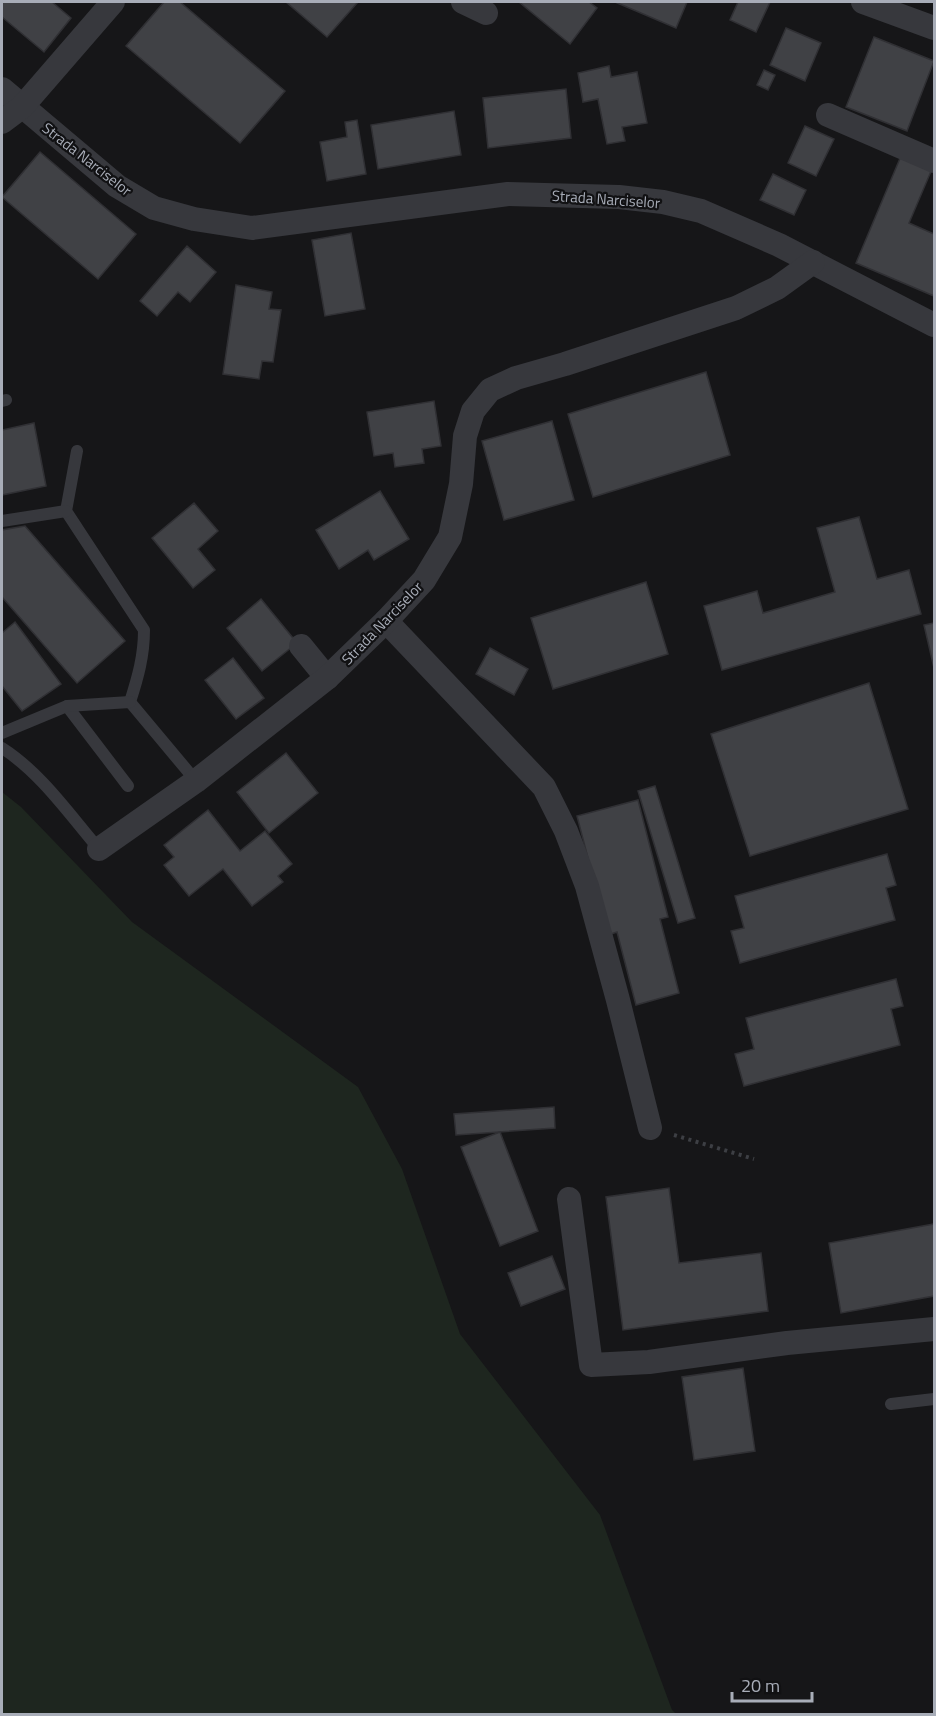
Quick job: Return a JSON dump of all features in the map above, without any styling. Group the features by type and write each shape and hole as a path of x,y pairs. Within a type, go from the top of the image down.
{"street":[{"path":"463,2 486,13"},
{"path":"863,2 934,28"},
{"path":"2,122 22,107 104,5"},
{"name":"Strada Narciselor","path":"2,89 117,186 154,208 194,219 252,228 508,194 619,197 663,202 701,211 779,245 934,325"},
{"path":"828,115 934,161"},
{"name":"Strada Narciselor","path":"99,849 196,782 327,678 386,621 424,580 450,537 461,484 465,436 473,411 490,390 516,378 566,364 736,308 777,288 813,262"},
{"path":"386,621 544,787 566,831 587,886 650,1128"},
{"path":"301,646 327,678"},
{"path":"569,1199 591,1365 649,1362 787,1343 934,1329"}],"lane":[{"path":"77,451 66,511 144,630 144,651 130,702"},
{"path":"2,520 66,511"},
{"path":"2,732 67,706 130,702"},
{"path":"130,702 196,782"},
{"path":"67,706 128,786"},
{"path":"2,748 18,759 53,794 99,849"},
{"path":"891,1404 934,1399"}],"path":[{"path":"650,1128 754,1159"}],"shaded area":[{"path":"2,792 21,807 132,922 358,1087 402,1169 460,1334 600,1515 672,1710 676,1714 2,1714"}],"building":[{"path":"2,2 52,2 71,18 44,52 2,17"},
{"path":"164,2 180,2 285,91 240,143 126,46"},
{"path":"286,2 358,2 327,37"},
{"path":"519,2 589,2 597,8 570,44"},
{"path":"615,2 687,2 676,28"},
{"path":"738,2 770,2 756,32 730,20"},
{"path":"786,28 821,43 805,81 770,65"},
{"path":"874,37 934,61 907,131 846,107"},
{"path":"609,66 611,77 637,72 647,123 622,127 625,141 607,144 598,99 583,102 578,73"},
{"path":"764,70 775,75 768,90 757,85"},
{"path":"566,89 571,138 488,148 483,98"},
{"path":"454,111 461,155 378,169 371,125"},
{"path":"357,120 366,174 327,181 320,142 347,137 345,122"},
{"path":"805,126 834,139 816,176 788,163"},
{"path":"40,152 136,234 98,279 2,197"},
{"path":"901,156 932,169 909,223 934,234 934,296 856,263"},
{"path":"773,174 806,190 794,215 760,200"},
{"path":"351,233 365,309 325,316 312,240"},
{"path":"187,246 216,272 190,302 178,292 157,316 140,301"},
{"path":"236,285 272,292 269,309 281,310 273,362 262,361 259,379 223,374"},
{"path":"706,372 730,455 593,497 568,414"},
{"path":"434,401 441,446 422,449 424,463 395,467 393,453 374,456 367,412"},
{"path":"552,421 574,500 504,520 482,441"},
{"path":"34,423 46,486 2,495 2,430"},
{"path":"380,491 409,539 374,560 368,550 339,569 316,530"},
{"path":"194,503 218,531 198,549 215,570 193,588 152,538"},
{"path":"859,517 877,579 909,570 921,614 722,670 704,606 757,591 763,613 835,592 817,528"},
{"path":"25,526 125,641 77,683 2,597 2,530"},
{"path":"646,582 668,654 553,689 531,618"},
{"path":"261,599 297,643 262,671 227,628"},
{"path":"15,622 61,684 22,711 2,686 2,633"},
{"path":"934,623 934,668 924,625"},
{"path":"490,648 528,669 514,695 476,674"},
{"path":"233,658 264,698 236,719 205,680"},
{"path":"869,683 908,809 750,856 711,734"},
{"path":"286,753 318,793 269,833 237,792"},
{"path":"655,786 695,918 678,923 638,791"},
{"path":"638,800 668,917 660,919 679,993 636,1005 617,932 608,935 577,816"},
{"path":"208,810 240,851 265,831 292,864 278,876 283,882 252,906 223,869 189,896 164,865 174,857 164,845"},
{"path":"887,854 896,885 886,888 895,920 740,963 731,931 744,928 735,896"},
{"path":"896,979 903,1006 891,1009 900,1045 744,1086 735,1054 754,1049 746,1018"},
{"path":"554,1107 555,1128 456,1135 454,1114"},
{"path":"500,1132 538,1231 500,1246 461,1147"},
{"path":"669,1188 679,1263 761,1253 768,1311 623,1330 606,1197"},
{"path":"934,1224 934,1296 841,1313 829,1243"},
{"path":"552,1256 565,1289 521,1306 508,1273"},
{"path":"743,1368 755,1451 694,1460 682,1377"}]}
